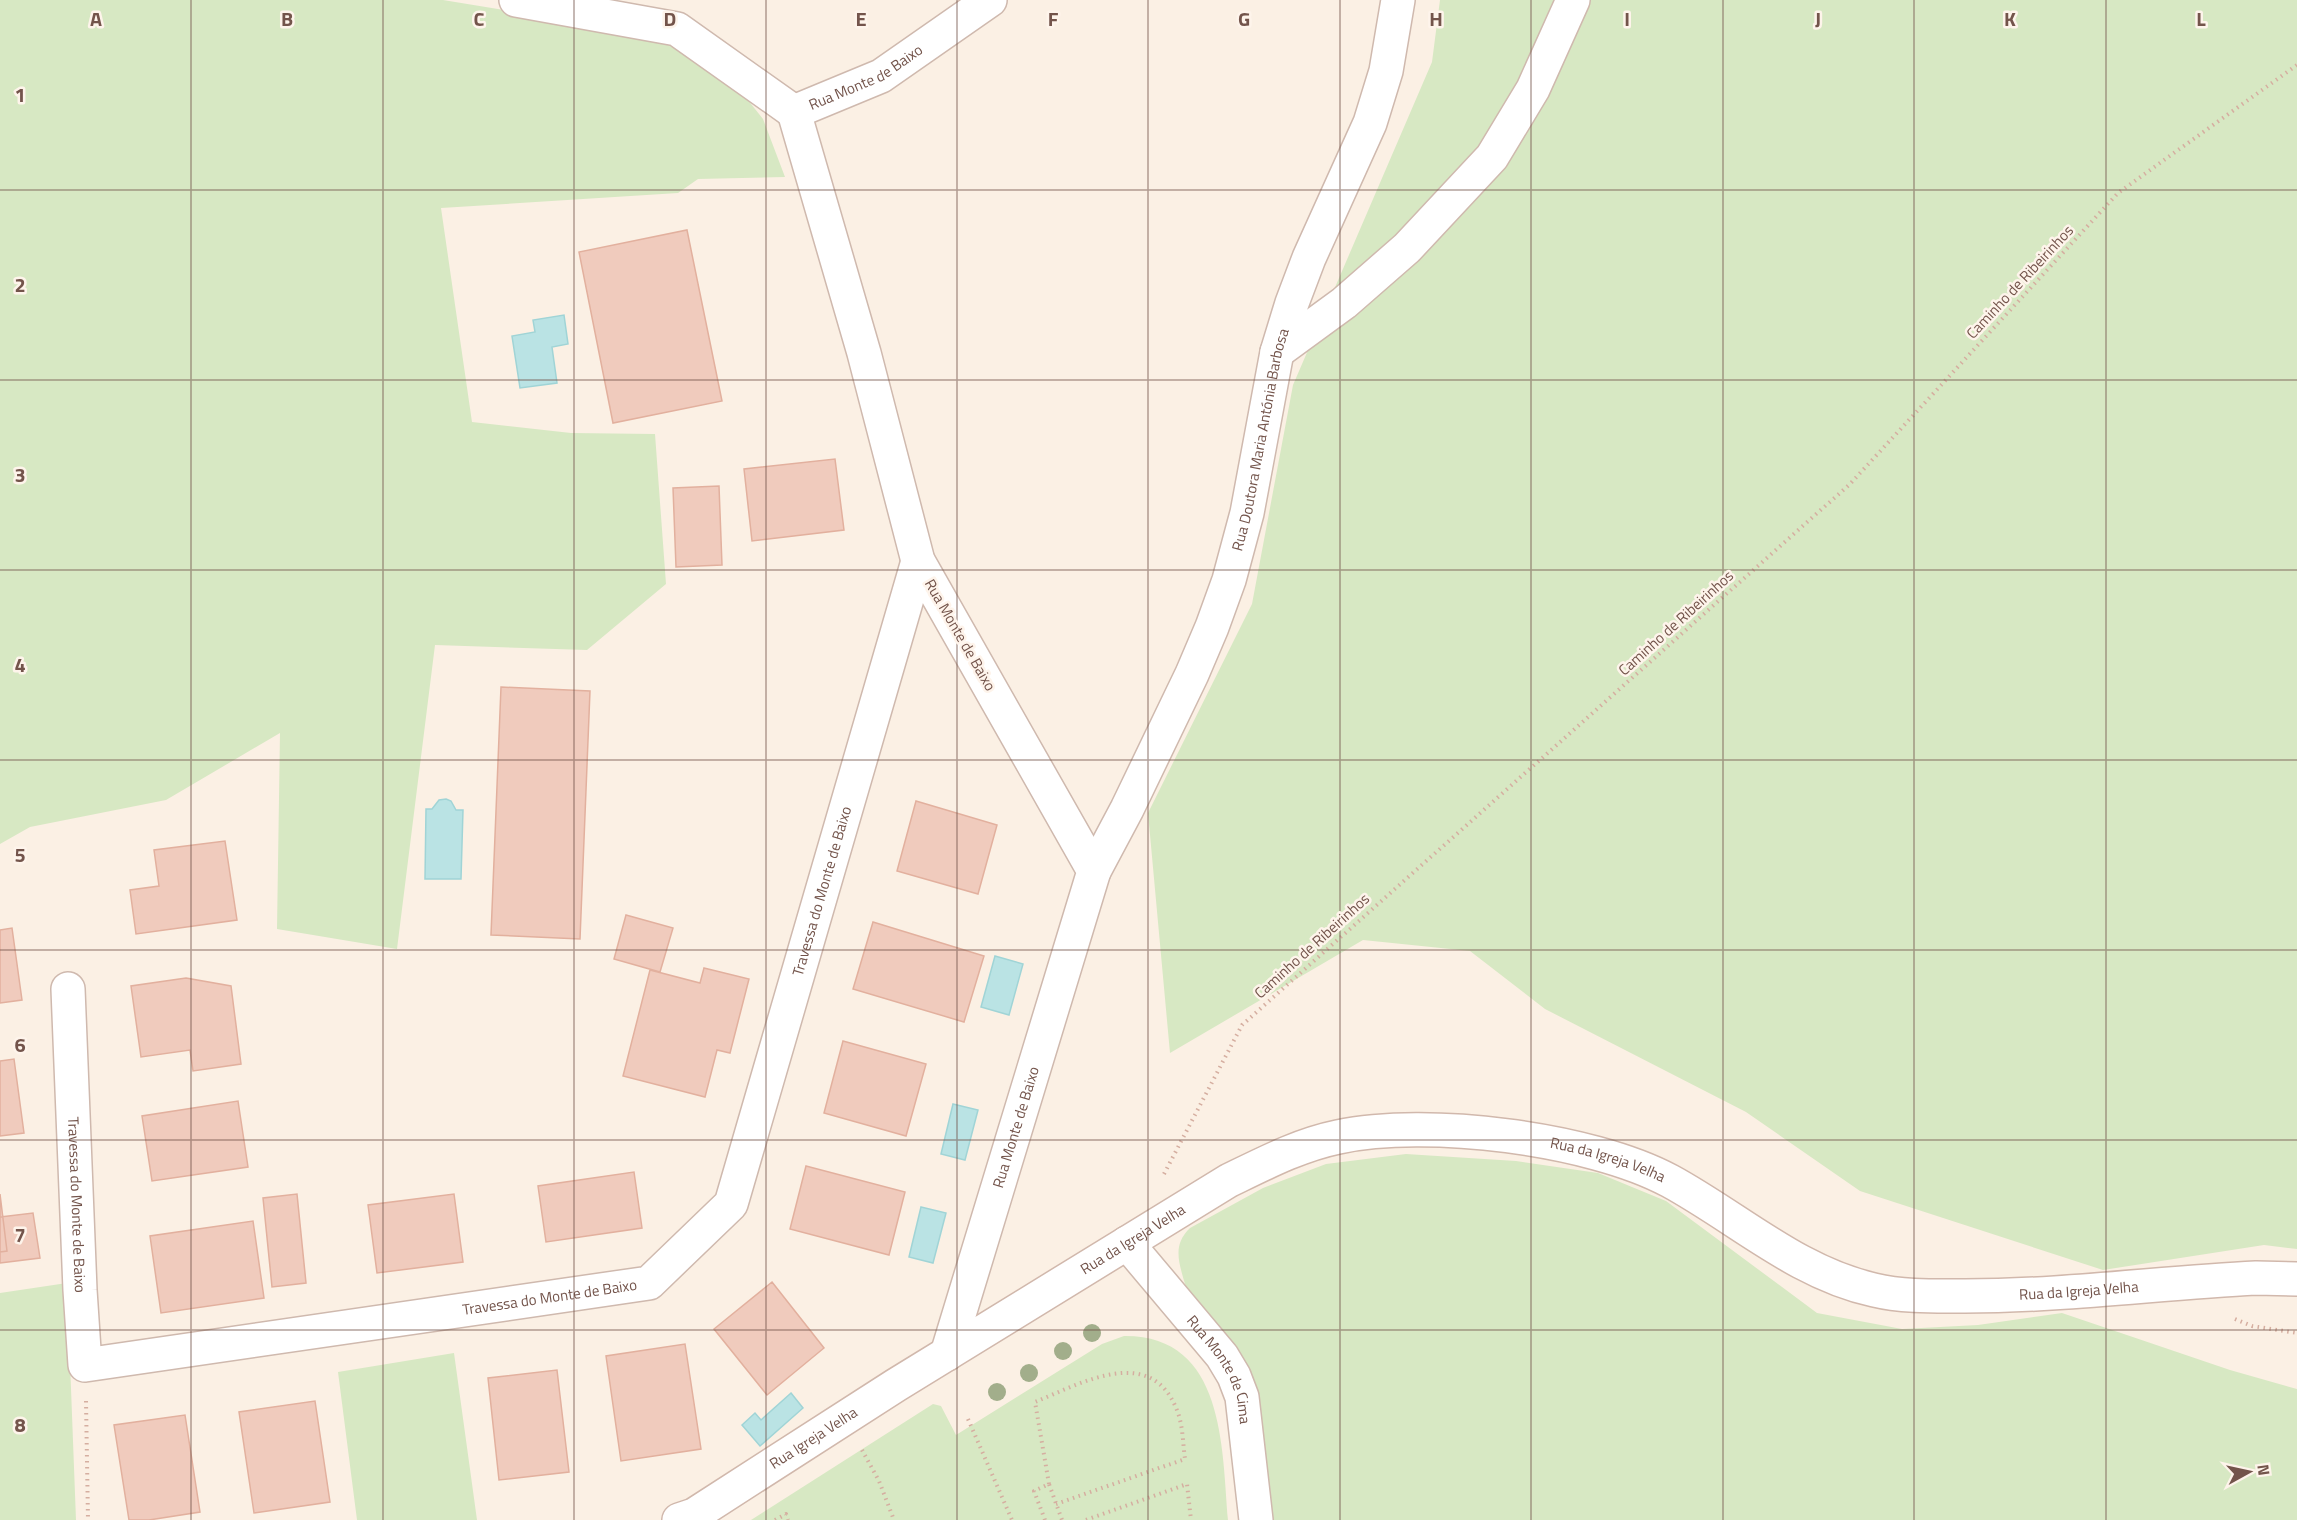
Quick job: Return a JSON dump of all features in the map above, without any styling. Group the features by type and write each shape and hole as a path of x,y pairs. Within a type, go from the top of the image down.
{"street":[{"path":"516,0 677,29 794,112"},
{"name":"Rua Monte de Baixo","path":"947,1354 1094,871 918,561 864,353 794,112 881,76 990,0"},
{"name":"Rua Doutora Maria Antónia Barbosa","path":"1094,871 1132,799 1192,674 1229,580 1247,513 1277,352 1309,258 1370,123 1386,71 1398,0"},
{"path":"1277,352 1344,303 1407,248 1492,157 1533,89 1573,0"},
{"name":"Travessa do Monte de Baixo","path":"68,989 85,1365 649,1283 731,1204 918,561"},
{"name":"Rua da Igreja Velha","path":"947,1354 1228,1181 1286,1153 1338,1137 1392,1130 1505,1135 1620,1159 1668,1179 1821,1274 1874,1290 1926,1296 2001,1296 2244,1278 2297,1280"},
{"name":"Rua Monte de Cima","path":"1127,1243 1222,1356 1234,1376 1242,1397 1256,1520"},
{"name":"Rua Igreja Velha","path":"679,1520 694,1515 947,1354"}],"path":[{"name":"Caminho de Ribeirinhos","path":"1160,1181 1242,1025 1850,484 2118,193 2297,65"},
{"path":"85,1365 88,1520"},
{"path":"1056,1504 1185,1459 1179,1415 1171,1398 1159,1383 1144,1374 1124,1372 1101,1376 1035,1401 1049,1485 1056,1504 1062,1520"},
{"path":"968,1419 1012,1520"},
{"path":"858,1443 879,1481 894,1520"},
{"path":"1086,1520 1187,1484 1191,1520"},
{"path":"1045,1520 1034,1491 1049,1485"},
{"path":"775,1520 786,1514 788,1520"}],"green space":[{"path":"0,0 443,0 672,38 728,75 763,119 785,177 698,179 678,193 441,208 472,422 571,433 655,434 666,584 587,650 435,645 397,949 277,929 280,733 166,800 30,827 0,844"},
{"path":"1440,0 2297,0 2297,1249 2264,1245 2103,1270 1860,1191 1746,1112 1545,1009 1470,951 1363,940 1170,1053 1148,813 1252,604 1293,385 1432,62"},
{"path":"1406,1154 1516,1161 1598,1173 1666,1201 1817,1313 1902,1329 1978,1325 2062,1313 2230,1370 2297,1389 2297,1520 1272,1520 1185,1284 1178,1254 1181,1241 1190,1228 1263,1188 1326,1164"},
{"path":"67,1283 76,1520 0,1520 0,1293"},
{"path":"1124,1336 1157,1341 1182,1354 1200,1375 1212,1401 1219,1430 1228,1520 751,1520 933,1404 941,1406 956,1435 1102,1344"},
{"path":"454,1353 477,1520 357,1520 338,1372"}],"water":[{"path":"564,315 568,344 552,347 557,383 520,388 512,336 535,332 533,320"},
{"path":"439,800 451,801 456,810 463,810 461,879 425,879 426,809 432,809"},
{"path":"995,956 1023,964 1009,1015 981,1007"},
{"path":"953,1104 978,1110 965,1160 941,1154"},
{"path":"921,1207 946,1213 933,1263 909,1257"},
{"path":"791,1393 803,1408 760,1446 742,1425 755,1413 761,1420"}],"building":[{"path":"687,230 722,401 613,423 579,252"},
{"path":"835,459 844,530 752,541 744,469"},
{"path":"719,486 722,565 676,567 673,488"},
{"path":"501,687 590,691 580,939 491,935"},
{"path":"916,801 997,825 978,894 897,871"},
{"path":"225,841 237,920 136,934 130,890 159,886 154,850"},
{"path":"626,915 673,928 660,972 614,959"},
{"path":"873,922 984,956 964,1022 853,989"},
{"path":"12,928 22,1000 0,1003 0,930"},
{"path":"704,968 749,979 730,1053 717,1050 705,1097 623,1076 650,970 700,983"},
{"path":"186,978 231,986 241,1064 193,1071 190,1050 141,1057 131,986"},
{"path":"843,1041 926,1064 906,1136 824,1113"},
{"path":"14,1059 24,1133 0,1136 0,1061"},
{"path":"238,1101 248,1167 152,1181 142,1116"},
{"path":"806,1166 905,1192 889,1255 790,1229"},
{"path":"634,1172 642,1228 546,1242 538,1186"},
{"path":"0,1194 7,1251 0,1252"},
{"path":"297,1194 306,1283 272,1287 263,1198"},
{"path":"454,1194 463,1262 377,1273 368,1205"},
{"path":"33,1213 40,1258 0,1263 0,1217"},
{"path":"253,1221 264,1298 161,1313 150,1236"},
{"path":"772,1282 824,1348 767,1395 714,1329"},
{"path":"685,1344 701,1449 621,1461 606,1356"},
{"path":"557,1370 569,1472 499,1480 488,1378"},
{"path":"315,1401 330,1502 254,1513 239,1412"},
{"path":"185,1415 200,1512 149,1520 129,1520 114,1425"}]}
